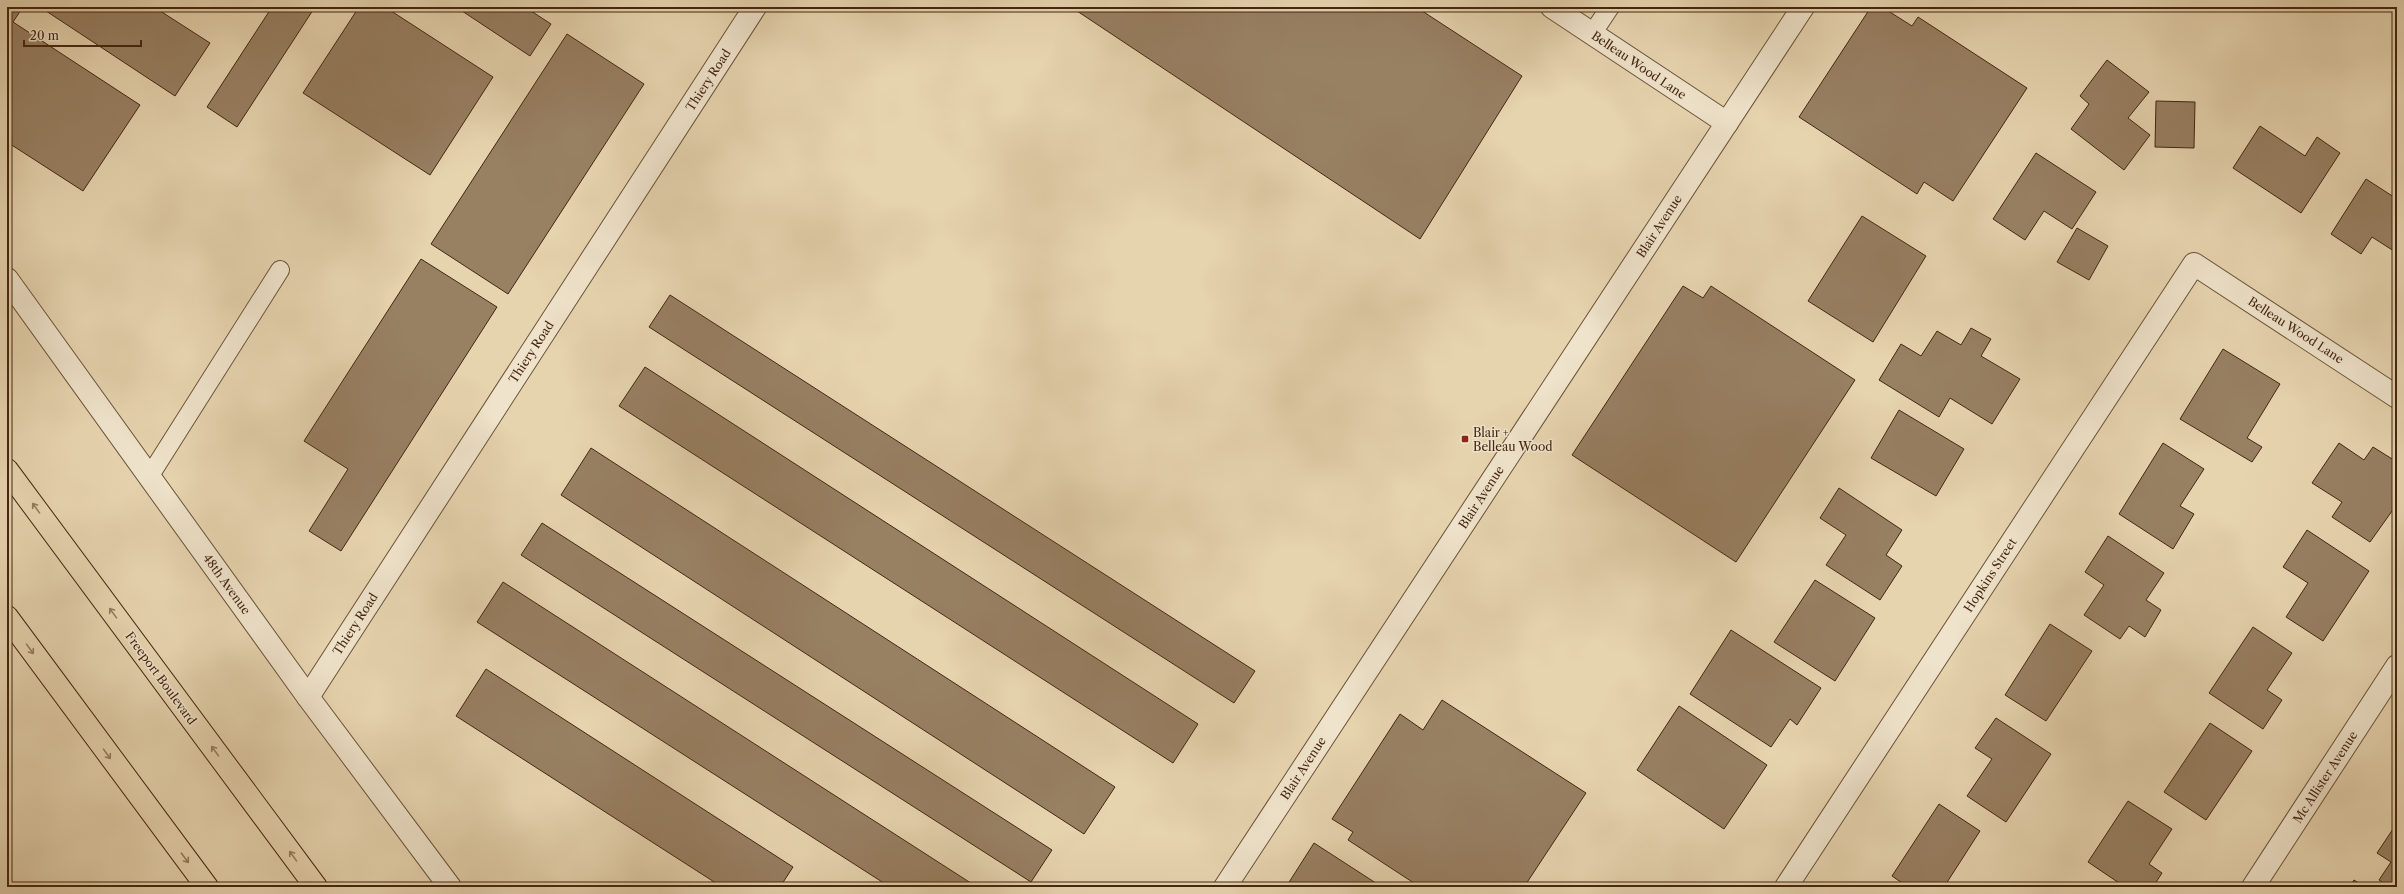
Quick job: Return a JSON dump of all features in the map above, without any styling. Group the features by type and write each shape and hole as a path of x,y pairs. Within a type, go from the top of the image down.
{"main road":[{"name":"Freeport Boulevard","path":"7,470 316,887"},
{"path":"7,617 207,887"}],"street":[{"name":"Thiery Road","path":"308,697 755,7"},
{"name":"Belleau Wood Lane","path":"1552,7 1727,123"},
{"name":"Blair Avenue","path":"1225,887 1803,7"},
{"name":"Belleau Wood Lane","path":"2194,264 2397,397"},
{"name":"Hopkins Street","path":"1786,887 2194,264"},
{"name":"48th Avenue","path":"7,279 308,697 450,887"},
{"name":"Mc Allister Avenue","path":"2253,887 2397,666"}],"lane":[{"path":"1592,34 1610,7"},
{"path":"149,477 280,270"}],"building":[{"path":"7,7 23,7 13,22 140,105 83,191 7,142"},
{"path":"40,7 154,7 210,43 175,96"},
{"path":"272,7 315,7 237,127 207,107"},
{"path":"359,7 385,7 493,77 430,175 303,93"},
{"path":"456,7 525,7 551,24 530,56"},
{"path":"1071,7 1416,7 1522,76 1420,239"},
{"path":"1871,7 1882,7 1912,26 1918,17 2027,88 1953,201 1924,182 1917,194 1799,117"},
{"path":"567,34 644,84 508,294 431,244"},
{"path":"2107,60 2149,92 2128,118 2150,135 2124,170 2071,129 2089,104 2080,96"},
{"path":"2156,101 2195,102 2194,148 2155,147"},
{"path":"2260,126 2305,156 2317,137 2340,153 2301,213 2233,168"},
{"path":"2036,153 2096,192 2072,229 2044,211 2025,240 1993,219"},
{"path":"2366,179 2397,199 2397,253 2372,237 2361,254 2331,234"},
{"path":"1862,216 1926,256 1873,342 1808,301"},
{"path":"2077,228 2108,246 2089,280 2057,262"},
{"path":"421,259 497,307 341,551 309,531 348,469 304,441"},
{"path":"1683,286 1703,298 1711,286 1855,380 1736,562 1572,455"},
{"path":"670,295 1255,671 1234,703 649,327"},
{"path":"1971,328 1991,339 1981,356 2020,379 1992,424 1950,398 1939,417 1879,380 1901,344 1921,356 1937,331 1961,345"},
{"path":"2223,349 2280,384 2247,438 2262,447 2252,462 2180,419"},
{"path":"645,367 1198,724 1173,763 619,406"},
{"path":"1899,410 1964,449 1936,496 1871,458"},
{"path":"2163,443 2204,469 2180,506 2194,514 2173,549 2119,514"},
{"path":"2339,443 2364,460 2373,447 2397,462 2397,504 2370,542 2332,517 2342,502 2312,483"},
{"path":"591,448 1115,787 1084,834 561,495"},
{"path":"1839,488 1902,530 1886,555 1902,566 1880,600 1826,565 1846,535 1820,518"},
{"path":"542,523 1052,850 1031,882 521,555"},
{"path":"2307,530 2369,571 2323,641 2286,617 2308,583 2283,567"},
{"path":"2108,536 2164,573 2146,600 2161,610 2145,637 2129,626 2120,639 2084,615 2104,585 2085,572"},
{"path":"1815,580 1875,618 1835,681 1774,642"},
{"path":"503,582 977,887 890,887 477,622"},
{"path":"2050,624 2092,651 2046,721 2005,695"},
{"path":"2253,627 2292,653 2267,690 2282,700 2263,729 2209,693"},
{"path":"1731,630 1821,688 1797,725 1790,719 1771,747 1690,694"},
{"path":"486,669 793,867 780,887 722,887 456,716"},
{"path":"1442,700 1586,793 1524,887 1420,887 1348,840 1353,832 1332,819 1400,714 1423,730"},
{"path":"1679,706 1767,765 1724,829 1637,770"},
{"path":"1996,718 2051,754 2006,822 1967,796 1992,759 1975,748"},
{"path":"2210,723 2252,751 2206,820 2164,792"},
{"path":"2128,801 2172,829 2149,864 2162,873 2153,887 2125,887 2088,862"},
{"path":"1939,804 1980,831 1944,887 1908,887 1892,876"},
{"path":"2397,823 2397,887 2389,887 2379,880 2391,862 2377,853"},
{"path":"1314,843 1382,887 1286,887"},
{"path":"2354,880 2365,887 2350,887"}],"place":[{"name":"Blair + Belleau Wood","path":"1465,439"}]}
